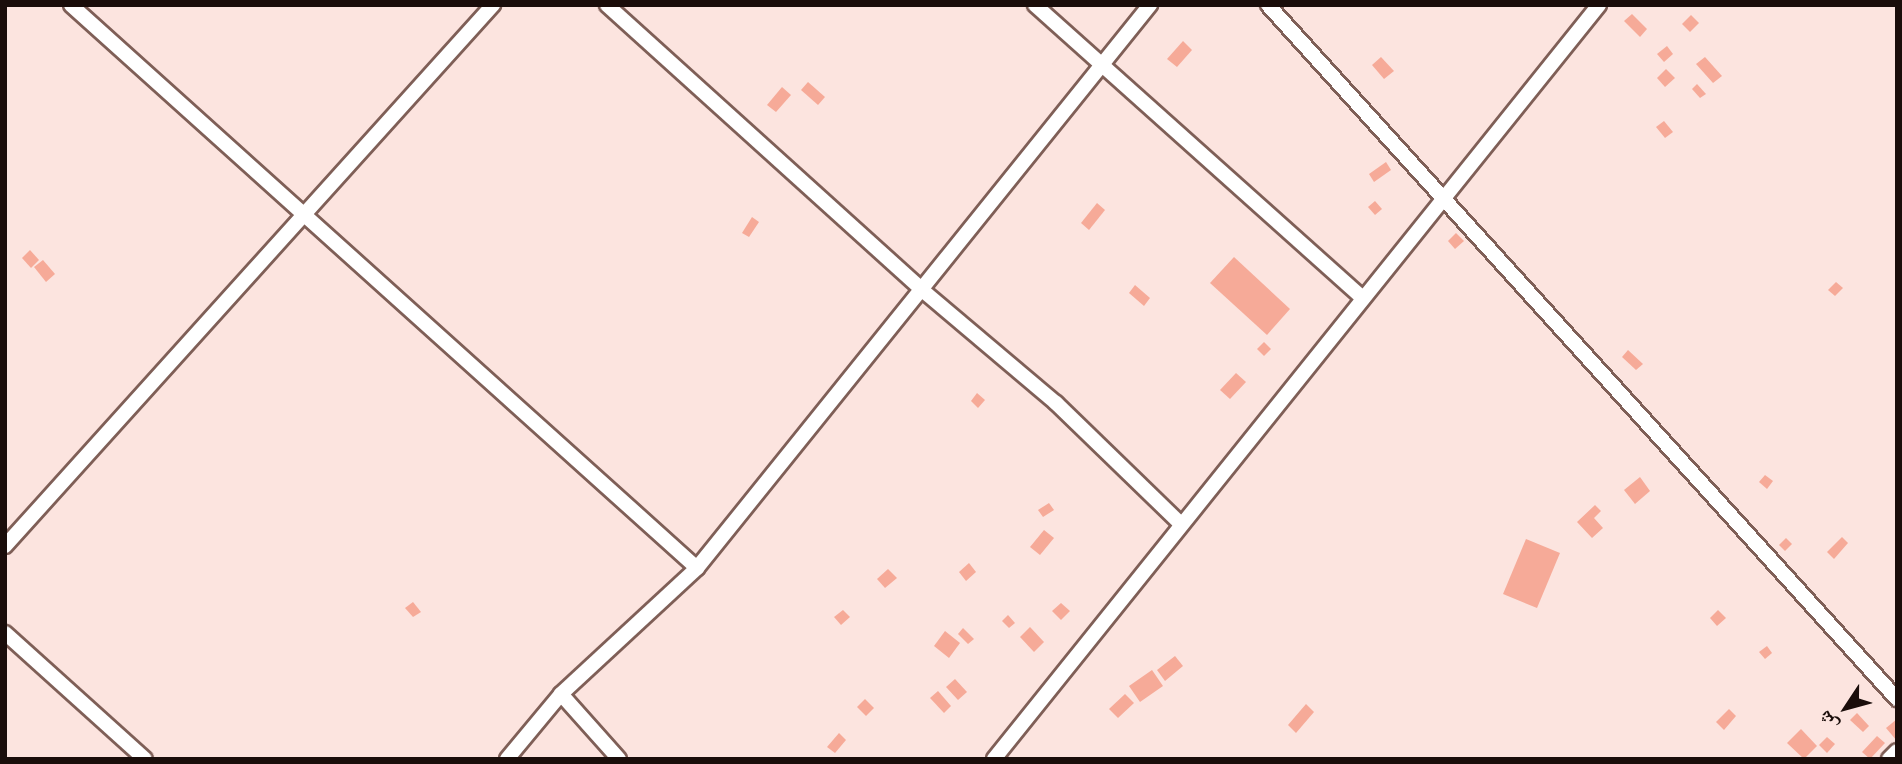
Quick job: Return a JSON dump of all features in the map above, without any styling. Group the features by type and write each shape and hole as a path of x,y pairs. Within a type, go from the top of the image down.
{"street":[{"path":"71,5 696,568"},
{"path":"5,546 494,5"},
{"path":"607,5 921,289 1056,403 1181,524"},
{"path":"1035,5 1363,298"},
{"path":"507,759 561,694 696,568 1150,5"},
{"path":"1268,5 1897,699"},
{"path":"994,759 1599,5"},
{"path":"5,633 145,759"},
{"path":"561,694 619,759"},
{"path":"1889,759 1897,751"}],"building":[{"path":"1632,14 1647,29 1640,37 1624,21"},
{"path":"1691,15 1699,23 1690,32 1682,24"},
{"path":"1183,41 1192,50 1177,67 1167,59"},
{"path":"1667,46 1673,54 1664,62 1657,54"},
{"path":"1381,57 1394,71 1384,79 1372,65"},
{"path":"1705,57 1722,76 1713,83 1696,64"},
{"path":"1666,69 1675,78 1665,87 1657,78"},
{"path":"808,82 825,97 818,105 801,90"},
{"path":"1697,84 1706,94 1700,98 1692,89"},
{"path":"782,87 791,95 776,112 767,105"},
{"path":"1664,121 1673,132 1665,138 1656,127"},
{"path":"1386,162 1391,170 1374,182 1369,174"},
{"path":"1375,201 1382,209 1375,215 1368,207"},
{"path":"1097,203 1105,210 1089,230 1081,223"},
{"path":"752,217 759,222 749,237 742,233"},
{"path":"1456,233 1464,241 1455,249 1448,241"},
{"path":"30,250 39,260 31,268 22,258"},
{"path":"1234,257 1290,309 1267,335 1210,283"},
{"path":"43,260 55,274 46,282 34,267"},
{"path":"1836,282 1843,288 1835,296 1828,290"},
{"path":"1135,285 1150,298 1144,306 1129,293"},
{"path":"1264,342 1271,349 1264,356 1257,349"},
{"path":"1628,350 1643,364 1636,370 1622,357"},
{"path":"1236,373 1246,382 1230,399 1220,390"},
{"path":"977,393 985,400 978,408 971,401"},
{"path":"1765,475 1773,481 1767,489 1759,482"},
{"path":"1640,477 1650,491 1635,504 1624,490"},
{"path":"1049,503 1054,510 1043,517 1038,510"},
{"path":"1595,505 1601,511 1594,518 1603,528 1592,538 1577,522"},
{"path":"1044,530 1054,538 1040,555 1030,547"},
{"path":"1842,537 1848,543 1834,559 1827,552"},
{"path":"1786,538 1792,544 1785,551 1779,545"},
{"path":"1526,539 1560,553 1537,608 1503,594"},
{"path":"969,563 976,572 966,581 959,572"},
{"path":"888,569 897,578 885,588 877,579"},
{"path":"413,602 421,612 413,617 405,608"},
{"path":"1061,603 1070,611 1061,620 1052,611"},
{"path":"843,610 850,617 841,625 834,617"},
{"path":"1718,610 1726,618 1717,626 1710,618"},
{"path":"1008,615 1015,623 1009,628 1002,621"},
{"path":"1030,627 1044,642 1034,652 1020,637"},
{"path":"963,628 974,639 968,644 958,634"},
{"path":"945,631 960,643 949,658 934,646"},
{"path":"1767,646 1772,653 1765,659 1759,652"},
{"path":"1175,656 1183,666 1165,681 1157,670"},
{"path":"1152,670 1163,686 1140,702 1129,686"},
{"path":"955,679 967,692 958,700 946,687"},
{"path":"938,691 951,706 944,713 930,698"},
{"path":"1125,694 1134,703 1118,718 1109,709"},
{"path":"865,699 874,708 866,716 857,707"},
{"path":"1306,704 1314,712 1296,733 1288,725"},
{"path":"1729,709 1736,716 1724,730 1716,722"},
{"path":"1857,713 1869,726 1863,732 1850,720"},
{"path":"1897,719 1897,741 1886,728"},
{"path":"1801,729 1817,746 1804,759 1787,743"},
{"path":"839,733 846,740 835,753 827,747"},
{"path":"1877,736 1885,743 1870,759 1862,752"},
{"path":"1827,737 1835,744 1827,753 1819,745"}]}
